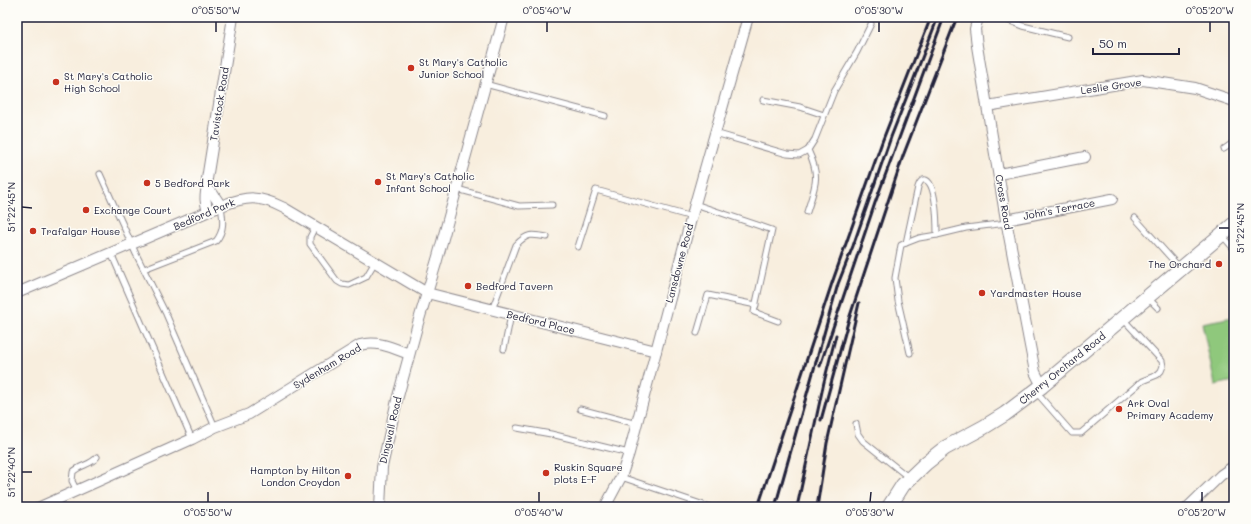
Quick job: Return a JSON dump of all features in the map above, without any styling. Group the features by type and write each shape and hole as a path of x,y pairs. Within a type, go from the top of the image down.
{"street":[{"name":"Tavistock Road","path":"208,212 204,197 207,190 207,179 233,17"},
{"path":"409,354 437,260 504,17"},
{"name":"Lansdowne Road","path":"605,507 621,477 629,453 695,204 748,17"},
{"name":"Cross Road","path":"978,17 975,29 984,91 1039,388"},
{"name":"Leslie Grove","path":"987,106 1143,80 1195,88 1234,101"},
{"path":"999,174 1085,157"},
{"path":"207,190 213,194 221,206"},
{"name":"Bedford Park","path":"17,293 221,206 244,198 258,198 275,204 315,226 427,293"},
{"name":"John's Terrace","path":"1007,221 1112,199"},
{"name":"Cherry Orchard Road","path":"889,507 896,494 909,478 945,448 1005,414 1039,388 1234,224"},
{"name":"Bedford Place","path":"427,293 656,351"},
{"name":"Sydenham Road","path":"40,507 192,439 215,427 249,414 360,345 378,343 409,354"},
{"name":"Dingwall Road","path":"380,507 381,477 384,454 409,354"},
{"path":"1188,507 1221,475 1234,466"}],"lane":[{"path":"1000,17 1023,26 1068,37"},
{"path":"715,133 787,154 799,154 808,150 834,91 857,52 871,24"},
{"path":"485,84 605,116"},
{"path":"763,100 800,107 824,115"},
{"path":"1224,149 1234,142"},
{"path":"807,212 816,182 814,161 808,150"},
{"path":"100,174 166,314 215,427"},
{"path":"906,243 918,187 920,182 923,180 930,182 932,188 935,203 937,235"},
{"path":"457,189 519,206 552,205"},
{"path":"578,247 596,190 692,218"},
{"path":"695,204 772,230 754,312 778,321"},
{"path":"144,269 216,241 223,229 221,206"},
{"path":"1135,218 1180,269"},
{"path":"910,353 898,301 895,278 901,246 919,238 1007,221"},
{"path":"315,226 310,238 310,244 336,281 342,284 350,285 366,277 375,262"},
{"path":"1222,234 1234,249"},
{"path":"492,310 516,244 528,235 547,237"},
{"path":"111,253 192,439"},
{"path":"697,333 708,294 756,305"},
{"path":"1147,297 1158,308"},
{"path":"504,349 511,315"},
{"path":"1039,388 1072,433 1081,433 1142,381 1157,375 1163,366 1162,361 1122,318"},
{"path":"580,409 637,424"},
{"path":"856,424 858,434 863,441 909,478"},
{"path":"517,428 551,434 629,453"},
{"path":"76,491 72,481 73,472 93,461 97,457"},
{"path":"621,477 710,507"}],"green space":[{"path":"1233,317 1234,381 1215,385 1202,323"}],"railway":[{"path":"758,507 832,283 882,142 931,17"},
{"path":"775,507 838,284 853,246 891,137 938,17"},
{"path":"820,366 875,203 944,17"},
{"path":"821,420 848,322 903,156 957,17"},
{"path":"817,507 827,443 859,303"},
{"path":"797,507 824,382 836,335"}],"place":[{"name":"St Mary's Catholic Junior School","path":"411,68"},
{"name":"St Mary's Catholic High School","path":"56,82"},
{"name":"St Mary's Catholic Infant School","path":"378,182"},
{"name":"5 Bedford Park","path":"147,183"},
{"name":"Exchange Court","path":"86,210"},
{"name":"Trafalgar House","path":"33,231"},
{"name":"The Orchard","path":"1219,264"},
{"name":"Bedford Tavern","path":"468,286"},
{"name":"Yardmaster House","path":"982,293"},
{"name":"Ark Oval Primary Academy","path":"1119,409"},
{"name":"Ruskin Square plots E-F","path":"546,473"},
{"name":"Hampton by Hilton London Croydon","path":"348,476"}]}
